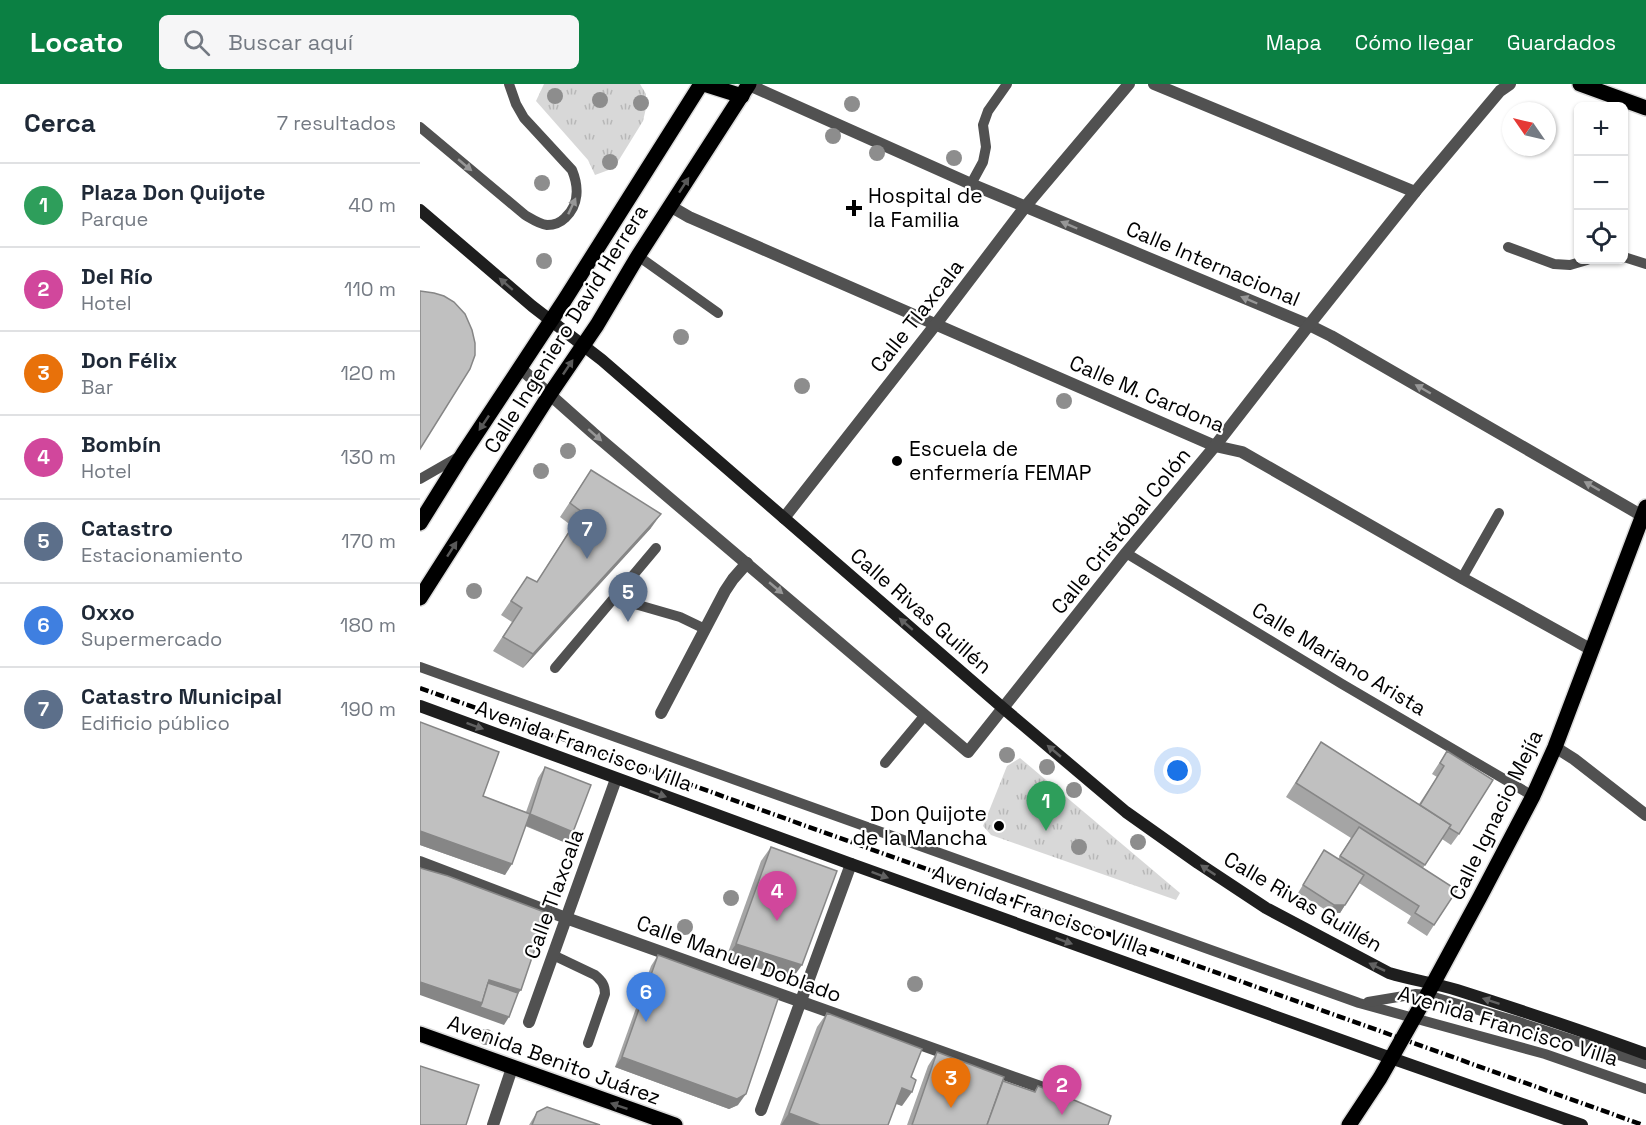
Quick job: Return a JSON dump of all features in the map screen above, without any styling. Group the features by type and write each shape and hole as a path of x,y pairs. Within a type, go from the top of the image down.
{"main road":[{"path":"703,84 747,87"},
{"name":"Calle Ingeniero David Herrera","path":"420,523 703,84"},
{"path":"1580,84 1646,108"},
{"name":"Calle Ingeniero David Herrera","path":"420,598 747,87"},
{"name":"Calle Rivas Guillén","path":"420,210 550,321 602,360 1126,812 1198,864 1258,903 1381,970 1430,989"},
{"name":"Calle Ignacio Mejía","path":"1349,1125 1391,1058 1430,989 1533,796 1555,747 1645,513"},
{"name":"Avenida Francisco Villa","path":"420,706 851,864 1576,1124"},
{"name":"Avenida Francisco Villa","path":"1430,989 1566,1025 1646,1054"},
{"name":"Avenida Benito Juárez","path":"420,1034 675,1125"}],"street":[{"name":"Calle Tlaxcala","path":"784,518 1025,207 1129,84"},
{"path":"1154,84 1415,192"},
{"name":"Calle Cristóbal Colón","path":"926,715 968,752 1215,446 1415,192 1500,92 1510,84"},
{"name":"Calle Internacional","path":"747,87 1025,207 1309,325 1645,513"},
{"name":"Calle M. Cardona","path":"670,206 689,217 1215,446 1242,452 1592,650"},
{"path":"520,368 593,433 926,715"},
{"path":"661,713 729,585 747,563"},
{"path":"1555,747 1646,815"},
{"name":"Calle Tlaxcala","path":"530,1022 616,779"},
{"name":"Calle Manuel Doblado","path":"420,862 566,918 1046,1089"},
{"path":"761,1110 851,864"},
{"path":"493,1125 512,1068"}],"lane":[{"path":"420,127 525,215 538,223 550,225 560,222 571,212 576,200 578,190 576,180 572,170 524,118 509,84"},
{"path":"971,184 983,162 986,147 983,125 988,111 1007,84"},
{"path":"1508,247 1554,264 1574,264"},
{"path":"638,256 718,313"},
{"path":"1628,259 1646,264"},
{"path":"420,479 463,454"},
{"path":"1462,578 1499,513"},
{"path":"555,668 656,548"},
{"name":"Calle Mariano Arista","path":"1126,554 1533,796"},
{"path":"614,598 680,617 705,629"},
{"name":"Avenida Francisco Villa","path":"420,667 1359,1003 1545,1054 1646,1089"},
{"path":"885,763 926,715"},
{"path":"553,956 595,975 605,987 605,994 588,1043"},
{"name":"Avenida Francisco Villa","path":"1359,1003 1416,994 1430,989 1516,1021 1646,1064"}],"green space":[{"path":"544,84 640,84 646,94 643,121 614,168 595,175 588,160 536,101"},
{"path":"1020,758 1180,893 1176,900 991,835 983,826 1007,766"}],"building":[{"path":"420,291 444,296 454,302 465,314 472,330 475,355 470,369 420,449"},
{"path":"591,470 661,514 533,654 503,637 522,608 511,601 527,577 537,582 582,512 570,503"},
{"path":"420,722 499,752 483,796 530,814 512,864 420,831"},
{"path":"1321,742 1451,825 1425,865 1296,783"},
{"path":"1447,751 1493,780 1459,834 1449,828 1451,825 1420,805 1444,766 1440,763"},
{"path":"545,767 591,785 573,832 530,814"},
{"path":"1359,827 1457,890 1434,925 1415,913 1419,906 1340,856"},
{"path":"771,847 837,871 802,965 736,944"},
{"path":"1324,850 1364,875 1345,905 1334,905 1303,885"},
{"path":"420,868 448,876 547,913 521,990 489,980 482,1003 420,982"},
{"path":"658,955 778,999 746,1094 737,1099 622,1057"},
{"path":"488,983 518,993 509,1017 480,1007"},
{"path":"827,1013 922,1049 911,1077 916,1080 912,1092 902,1088 888,1125 820,1125 789,1113"},
{"path":"937,1052 1004,1077 987,1125 912,1125"},
{"path":"420,1066 479,1085 466,1125 420,1125"},
{"path":"1003,1081 1035,1092 1038,1086 1060,1094 1111,1116 1108,1125 987,1125"},
{"path":"547,1107 600,1125 532,1125 537,1112"}],"railway":[{"path":"420,688 1643,1125"}],"place":[{"name":"Hospital de la Familia","path":"854,208"},
{"name":"Escuela de enfermería FEMAP","path":"897,461"},
{"name":"Catastro Municipal","path":"587,559"},
{"name":"Catastro","path":"628,622"},
{"name":"Don Quijote de la Mancha","path":"999,826"},
{"name":"Plaza Don Quijote","path":"1046,831"},
{"name":"Bombín","path":"777,921"},
{"name":"Oxxo","path":"646,1022"},
{"name":"Don Félix","path":"951,1108"},
{"name":"Del Río","path":"1062,1115"}]}
